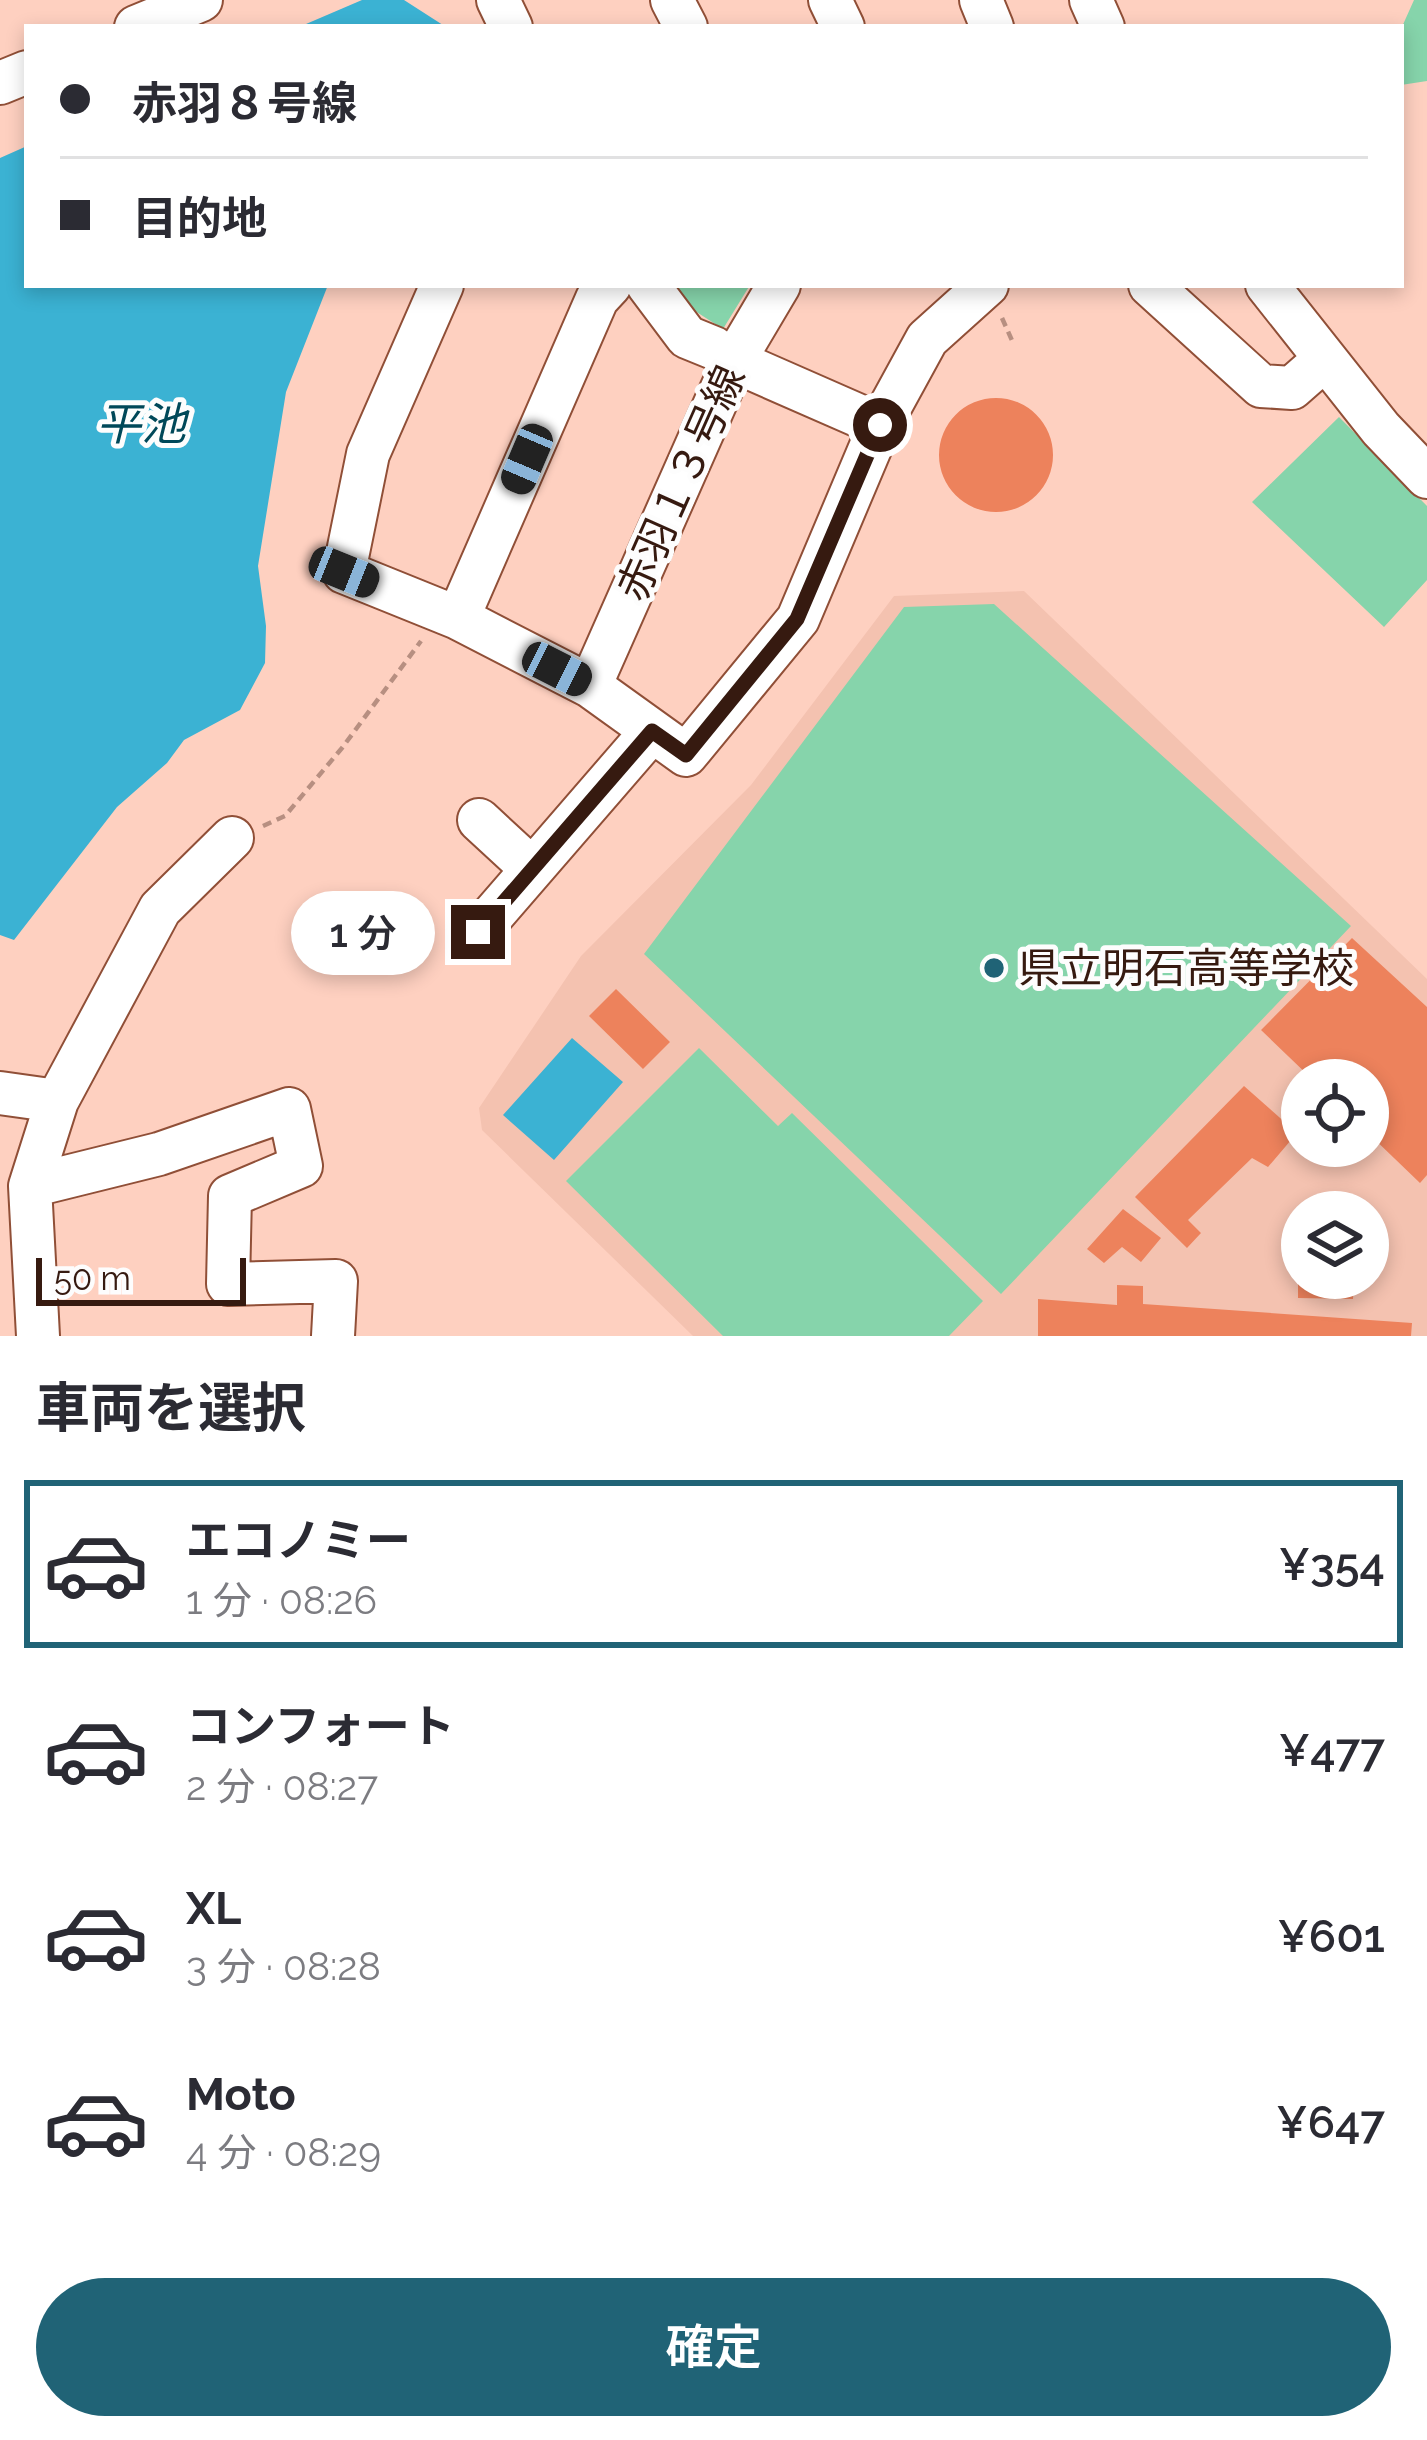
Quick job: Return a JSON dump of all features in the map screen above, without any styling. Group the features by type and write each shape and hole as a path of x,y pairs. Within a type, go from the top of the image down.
{"street":[{"path":"143,24 201,0"},
{"path":"441,288 368,454 344,572 450,615 590,686 686,755 797,619 880,425 927,339 984,288"},
{"path":"450,615 597,299 607,288"},
{"path":"650,288 687,337 880,425"},
{"name":"赤羽１３号線","path":"590,686 734,362 777,288"},
{"path":"1153,288 1261,386 1292,388 1325,359"},
{"path":"1269,288 1381,429 1427,477"},
{"path":"478,932 652,731"},
{"path":"479,820 532,869"},
{"path":"38,1336 30,1186 57,1101 160,909 232,838"},
{"path":"0,1094 57,1101"},
{"path":"30,1186 159,1154 289,1109 301,1166 230,1196 228,1284 336,1281 333,1336"}],"path":[{"path":"232,838 285,816 450,615"}],"shaded area":[{"name":"県立明石高等学校","path":"1024,591 1427,979 1427,1336 693,1336 482,1130 479,1108 581,956 751,785 894,596"}],"green space":[{"path":"1414,0 1427,0 1427,81 1404,85 1403,24"},
{"path":"674,288 748,288 723,329 681,302"},
{"path":"1339,417 1427,506 1427,580 1384,627 1252,502"},
{"path":"994,604 1351,926 1001,1294 644,954 904,607"},
{"path":"699,1048 778,1126 792,1113 983,1301 949,1336 723,1336 566,1181"}],"water":[{"path":"362,0 404,0 441,24 306,24"},
{"name":"平池","path":"24,147 24,288 327,288 286,392 258,566 266,626 265,663 240,710 184,740 167,763 117,807 14,940 0,935 0,158"},
{"path":"572,1038 623,1082 554,1160 503,1115"}],"building":[{"path":"996,398 1018,402 1036,415 1049,433 1053,455 1049,477 1036,495 1018,508 996,512 974,508 956,495 943,477 939,455 943,433 956,415 974,402"},
{"path":"1352,938 1427,1007 1427,1175 1420,1183 1389,1153 1389,1059 1291,1059 1261,1030"},
{"path":"616,989 670,1042 643,1069 589,1016"},
{"path":"1244,1086 1281,1119 1281,1152 1268,1167 1252,1158 1188,1220 1201,1233 1187,1248 1135,1197"},
{"path":"1123,1209 1161,1238 1141,1262 1122,1247 1104,1263 1087,1249"},
{"path":"1117,1285 1143,1286 1143,1304 1412,1323 1411,1336 1038,1336 1038,1299 1117,1305"}],"place":[{"name":"県立明石高等学校","path":"994,968"}],"route":[{"path":"478,932 652,731 686,755 797,619 880,425"}]}
